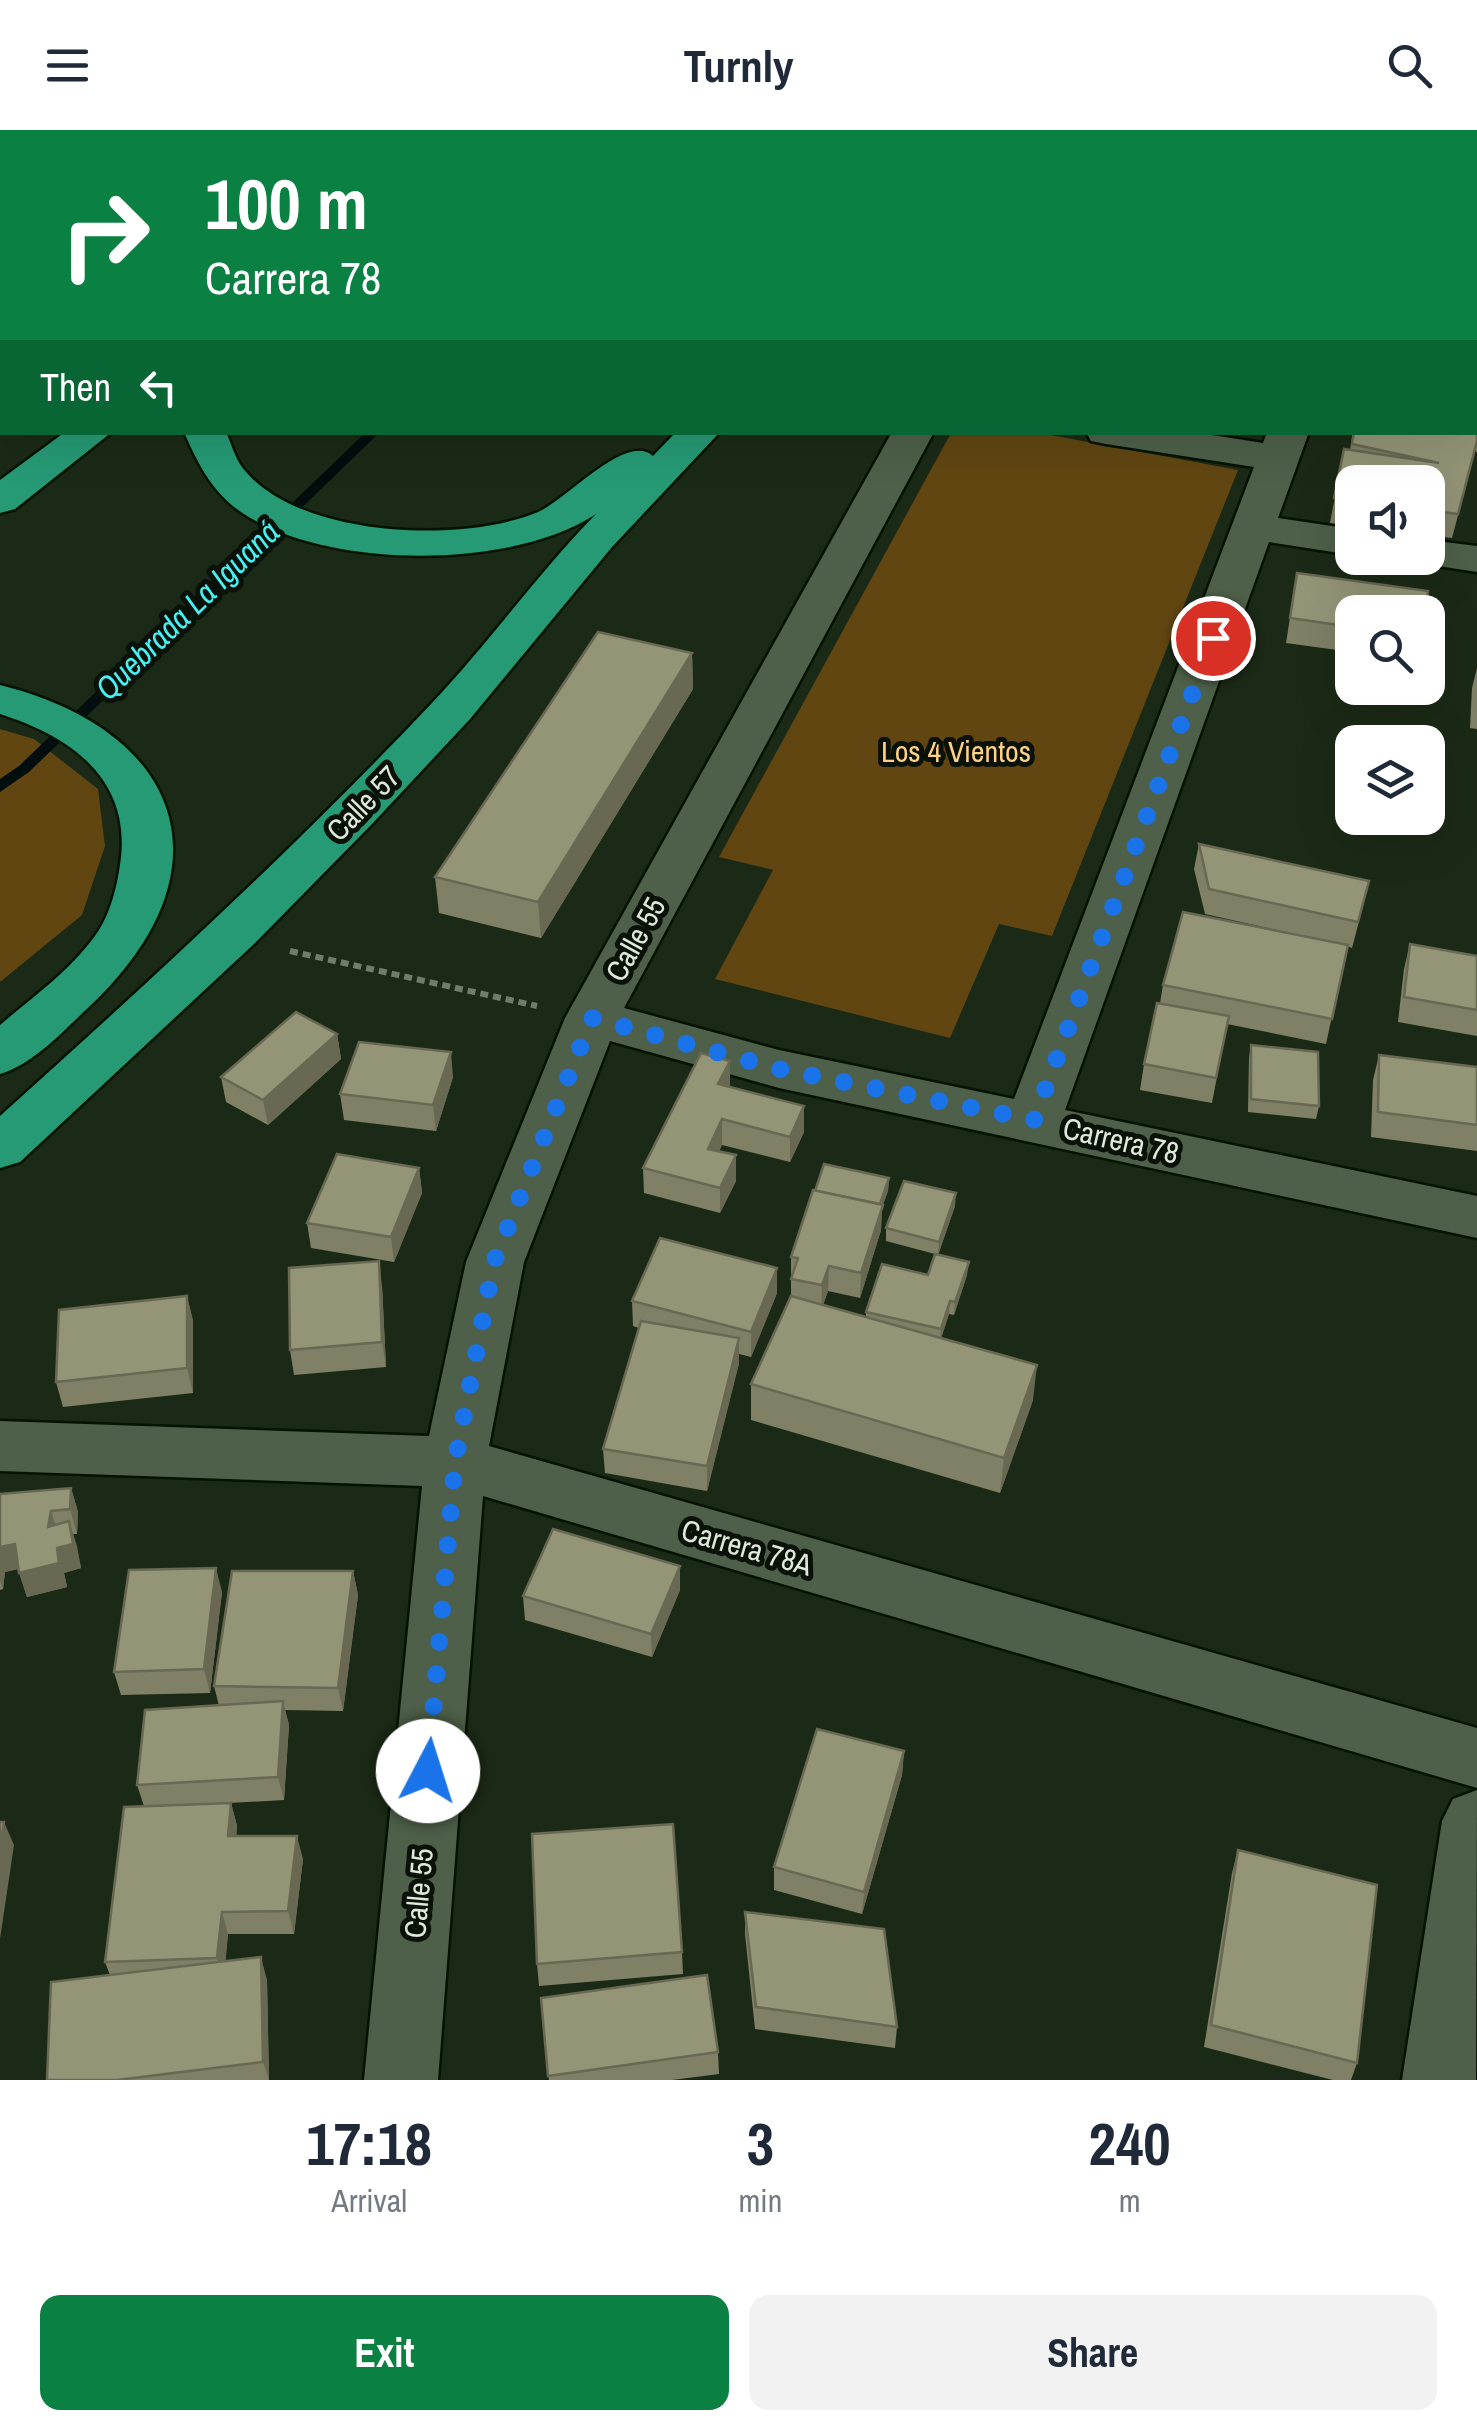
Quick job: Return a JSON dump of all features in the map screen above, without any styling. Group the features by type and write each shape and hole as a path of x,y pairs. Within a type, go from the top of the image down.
{"highway":[{"path":"0,500 88,435"},
{"path":"205,435 210,454 222,473 240,491 277,513 324,531 359,538 437,542 476,539 550,522 608,485 664,435"},
{"name":"Calle 57","path":"0,1148 236,932 453,709 597,538 697,435"},
{"path":"0,698 78,727 116,760 141,798 150,854 122,935 96,967 0,1055"}],"street":[{"name":"Calle 55","path":"402,2080 455,1462 494,1262 592,1018 910,435"},
{"path":"1034,1120 1284,446 1144,435"},
{"path":"1254,528 1335,540"},
{"path":"1445,555 1477,559"},
{"name":"Carrera 78","path":"592,1018 779,1069 1034,1120 1477,1217"},
{"name":"Carrera 78A","path":"0,1446 455,1462 1477,1758"},
{"path":"1439,2080 1477,1821"}],"path":[{"path":"236,932 284,950 592,1018"}],"green space":[{"name":"Los 4 Vientos","path":"950,435 1051,435 1238,470 1052,936 999,924 950,1038 715,979 773,870 719,857"},
{"path":"0,729 34,739 98,789 105,846 82,915 0,982"}],"building":[{"path":"1354,435 1477,435 1458,514 1445,512 1445,465 1341,465 1344,449 1439,463 1352,444"},
{"path":"1297,573 1428,591 1428,595 1335,595 1335,625 1290,618"},
{"path":"598,632 692,653 538,902 435,877"},
{"path":"1199,844 1369,881 1358,922 1209,889"},
{"path":"1183,912 1348,945 1332,1019 1163,985"},
{"path":"1410,944 1477,956 1477,1010 1404,997"},
{"path":"1157,1003 1229,1016 1216,1078 1144,1064"},
{"path":"296,1012 337,1034 263,1100 221,1077"},
{"path":"359,1042 451,1052 433,1105 340,1094"},
{"path":"1251,1045 1318,1052 1319,1106 1251,1099"},
{"path":"701,1053 730,1061 718,1084 804,1106 790,1137 722,1119 708,1149 736,1155 720,1188 643,1168"},
{"path":"1379,1055 1477,1067 1477,1125 1378,1112"},
{"path":"337,1154 419,1168 391,1237 307,1223"},
{"path":"824,1164 889,1178 880,1204 815,1191"},
{"path":"904,1181 956,1193 939,1242 886,1228"},
{"path":"813,1190 883,1205 861,1273 829,1266 822,1285 791,1279 798,1258 791,1257"},
{"path":"660,1238 777,1268 751,1332 632,1301"},
{"path":"935,1254 969,1262 941,1329 866,1312 882,1264 928,1275"},
{"path":"379,1261 382,1342 290,1350 289,1268"},
{"path":"187,1296 187,1368 56,1382 59,1310"},
{"path":"791,1296 1037,1365 1004,1458 751,1384"},
{"path":"641,1321 739,1338 707,1466 603,1449"},
{"path":"71,1488 70,1509 51,1511 48,1527 69,1521 73,1544 57,1548 59,1563 19,1573 15,1544 0,1547 0,1494"},
{"path":"553,1529 680,1566 651,1634 523,1596"},
{"path":"216,1568 204,1669 114,1672 129,1570"},
{"path":"232,1571 353,1571 338,1688 214,1686"},
{"path":"283,1701 278,1777 137,1785 145,1710"},
{"path":"817,1729 904,1751 864,1892 774,1867"},
{"path":"231,1803 228,1836 297,1836 288,1911 222,1912 217,1958 105,1962 124,1807"},
{"path":"673,1824 682,1952 537,1964 532,1834"},
{"path":"1238,1850 1377,1885 1357,2063 1211,2025"},
{"path":"745,1912 884,1929 897,2027 756,2007"},
{"path":"261,1957 263,2062 117,2080 47,2080 51,1982"},
{"path":"707,1975 718,2052 548,2076 541,1998"}],"waterway":[{"name":"Quebrada La Iguaná","path":"0,787 24,769 371,435"}],"route":[{"path":"428,1771 455,1462 494,1262 592,1018 779,1069 1034,1120 1213,638"}]}
